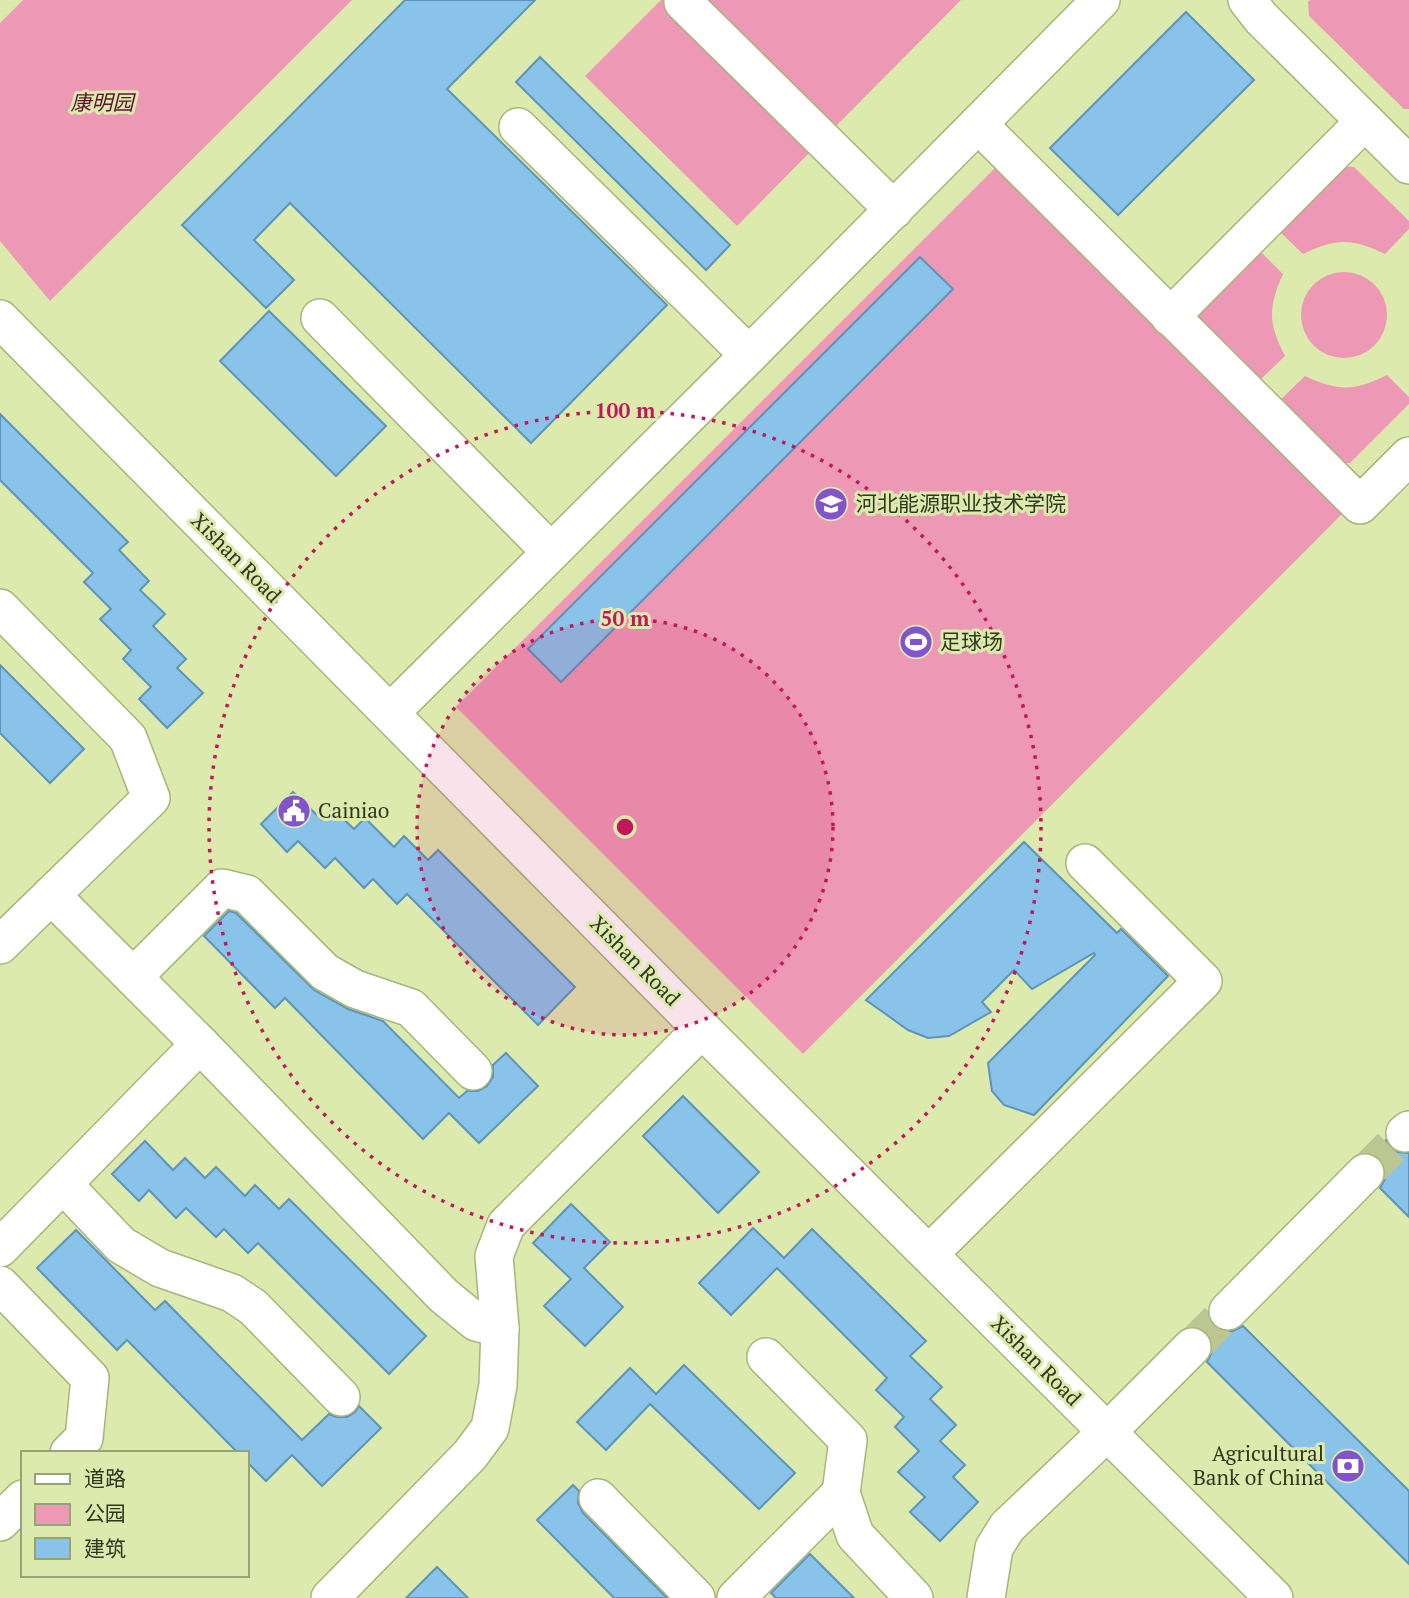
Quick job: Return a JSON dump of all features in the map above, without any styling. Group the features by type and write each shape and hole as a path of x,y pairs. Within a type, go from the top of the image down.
{"street":[{"path":"390,713 1101,0"},
{"path":"683,2 894,210"},
{"path":"1263,6 1365,121 1409,165"},
{"path":"1170,317 1365,121"},
{"path":"978,124 1360,505 1409,456"},
{"path":"518,127 749,355"},
{"path":"320,318 551,552"},
{"name":"Xishan Road","path":"0,319 702,1029 1274,1598"},
{"path":"0,608 128,738 151,798 0,945"},
{"path":"929,1254 1203,981 1085,863"},
{"path":"133,977 222,888 247,894 325,972 355,989 411,1008 473,1071"},
{"path":"51,895 200,1044 444,1296 476,1322 500,1328"},
{"path":"330,1598 470,1455 490,1427 498,1385 500,1328 494,1256 506,1226 702,1029"},
{"path":"0,1248 200,1044"},
{"path":"1228,1311 1365,1173"},
{"path":"63,1184 121,1245 160,1268 232,1293 253,1307 341,1397"},
{"path":"0,1285 90,1378 84,1437 71,1451"},
{"path":"986,1598 994,1548 1007,1527 1192,1347"},
{"path":"766,1357 848,1440 841,1493 855,1535 914,1598"},
{"path":"736,1598 841,1493"},
{"path":"598,1498 696,1598"},
{"path":"0,1522 21,1501"}],"green space":[{"name":"康明园","path":"23,0 352,0 50,301 0,241 0,23"},
{"path":"661,0 670,0 816,146 737,226 585,76"},
{"path":"704,0 961,0 833,129"},
{"path":"1310,0 1409,0 1409,109 1404,109 1309,16"},
{"path":"997,166 1344,512 803,1054 456,707"},
{"path":"1339,166 1354,167 1409,221 1409,229 1385,254 1363,245 1344,242 1325,245 1303,254 1277,229"},
{"path":"1257,248 1283,274 1272,315 1275,334 1285,356 1256,384 1197,324 1196,310"},
{"path":"1344,272 1360,276 1374,285 1383,299 1387,315 1383,331 1374,345 1360,354 1344,358 1328,354 1314,345 1305,331 1301,315 1305,299 1314,285 1328,276"},
{"path":"1387,375 1409,397 1409,404 1350,463 1335,463 1276,404 1305,376 1327,385 1346,388"}],"building":[{"path":"405,0 535,0 447,89 667,305 531,443 290,203 254,240 294,280 266,308 182,225"},
{"path":"1186,12 1254,80 1118,215 1050,148"},
{"path":"540,57 730,245 706,270 516,82"},
{"path":"920,257 953,289 561,682 528,649"},
{"path":"269,311 386,426 336,476 220,361"},
{"path":"0,414 128,542 119,550 149,581 140,590 165,614 153,626 186,659 177,668 203,693 167,728 139,699 151,687 123,659 131,650 100,619 111,609 84,582 93,573 0,480"},
{"path":"0,665 84,749 50,783 0,733"},
{"path":"293,792 322,820 333,809 354,829 365,818 394,847 404,836 428,860 438,850 575,987 538,1025 407,894 397,904 373,879 364,888 335,858 325,868 298,841 287,852 261,824"},
{"path":"1024,842 1117,933 1121,929 1168,976 1034,1115 1004,1105 992,1091 988,1063 1095,955 1094,953 1032,989 1014,970 982,1002 991,1012 949,1036 928,1038 908,1030 866,1000"},
{"path":"229,911 236,913 314,990 348,1009 383,1021 459,1098 467,1091 478,1091 487,1086 493,1077 493,1065 506,1053 538,1086 479,1143 449,1113 423,1139 285,998 275,1008 204,936"},
{"path":"683,1096 759,1172 718,1213 643,1136"},
{"path":"1386,1140 1396,1152 1409,1153 1409,1217 1380,1188 1385,1179 1385,1168 1373,1154"},
{"path":"145,1141 173,1170 185,1158 205,1178 216,1167 245,1196 255,1185 279,1209 289,1199 426,1336 389,1374 258,1243 248,1253 224,1229 216,1237 186,1208 176,1218 149,1190 139,1201 112,1174"},
{"path":"571,1204 610,1242 584,1268 623,1307 585,1346 544,1306 571,1279 533,1243"},
{"path":"753,1228 784,1258 812,1229 926,1341 910,1356 942,1387 930,1399 956,1425 940,1441 965,1465 953,1477 978,1502 940,1541 910,1512 925,1497 898,1472 919,1451 895,1427 904,1417 876,1390 887,1378 777,1268 731,1315 699,1283"},
{"path":"76,1230 155,1310 165,1301 302,1440 329,1414 347,1417 359,1406 381,1428 322,1486 292,1455 266,1481 248,1463 248,1451 236,1451 127,1340 117,1350 37,1268"},
{"path":"1208,1314 1213,1325 1222,1331 1233,1331 1243,1326 1409,1491 1409,1564 1207,1362 1212,1352 1212,1341 1206,1332 1195,1327"},
{"path":"684,1365 795,1473 759,1509 650,1404 606,1450 577,1422 630,1368 656,1394"},
{"path":"573,1485 579,1491 578,1503 583,1513 667,1598 614,1598 537,1520"},
{"path":"810,1554 854,1598 776,1598 771,1593"},
{"path":"437,1567 468,1598 406,1598"}],"tunnel":[{"path":"1365,1173 1405,1133"},
{"path":"1192,1347 1228,1311"}],"place":[{"name":"河北能源职业技术学院","path":"831,504"},
{"name":"足球场","path":"916,642"},
{"name":"Cainiao","path":"294,811"},
{"name":"Agricultural Bank of China","path":"1348,1466"}]}
